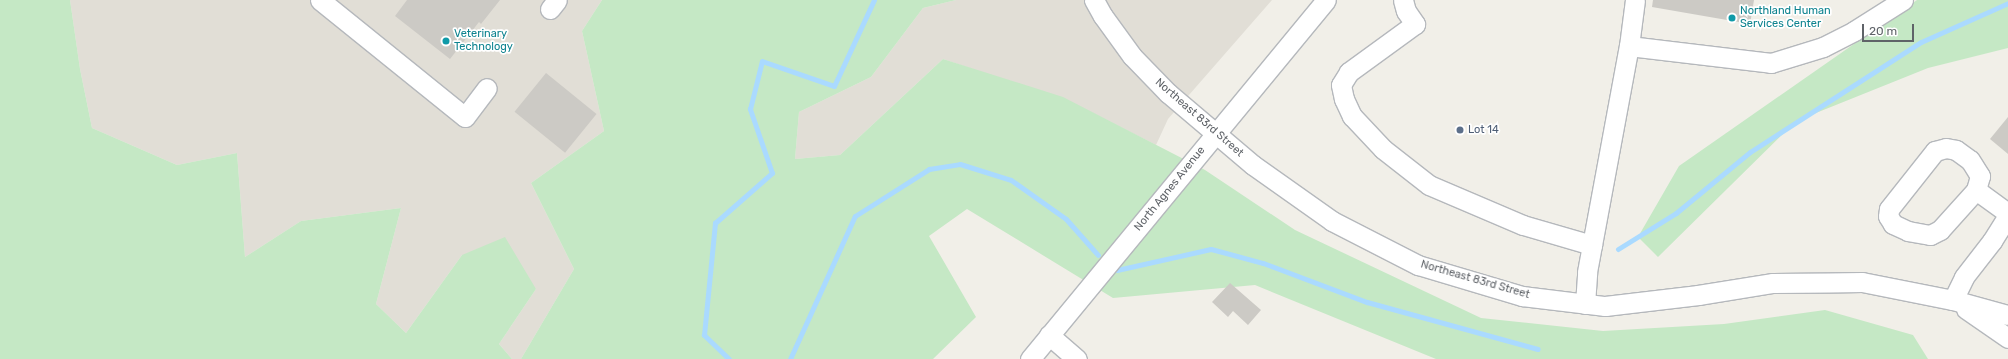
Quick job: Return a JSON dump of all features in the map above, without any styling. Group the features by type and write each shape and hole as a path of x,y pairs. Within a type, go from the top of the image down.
{"street":[{"name":"Northeast 83rd Street","path":"1094,0 1103,16 1132,56 1168,93 1253,165 1332,221 1418,265 1522,296 1605,306 1698,295 1773,283 1855,282 1953,300 2008,315"},
{"name":"North Agnes Avenue","path":"1030,359 1326,0"},
{"path":"1403,0 1406,11 1415,24 1349,72 1341,85 1344,99 1352,116 1383,149 1428,185 1522,225 1592,245"},
{"path":"1585,304 1592,245 1629,46 1635,0"},
{"path":"1629,46 1771,62 1823,47 1854,31 1903,0"},
{"path":"331,3 465,117 488,88"},
{"path":"1946,148 1956,150 1970,160 1980,176 1976,190 1940,230 1930,236 1908,231 1893,224 1888,216 1889,209 1935,151 1941,149 1946,148"},
{"path":"1953,300 1964,277 1992,241 2008,214 1976,190"},
{"name":"Northeast 83rd Street","path":"1953,300 2008,338"},
{"path":"1049,336 1077,359"}],"shaded area":[{"path":"70,0 602,0 582,31 604,131 531,183 574,269 521,359 512,359 499,344 536,289 462,255 406,333 376,304 401,208 301,221 245,257 237,153 177,165 92,128 80,69"},
{"path":"956,0 1272,0 1168,119 1156,145 1073,103 943,59 840,155 795,159 799,112 871,77 923,8"}],"green space":[{"path":"0,0 70,0 80,69 92,128 177,165 237,153 245,257 301,221 401,208 376,304 406,333 462,255 505,237 536,289 499,344 512,359 0,359"},
{"path":"602,0 956,0 923,8 871,77 799,112 795,159 840,155 943,59 1063,97 1205,170 1295,230 1481,318 1603,331 1724,324 1825,310 1913,335 1928,359 1436,359 1255,285 1113,298 967,209 929,236 976,317 933,359 521,359 574,269 531,183 604,131 582,31"},
{"path":"1917,0 2008,0 2008,48 1928,68 1796,121 1658,257 1638,237 1679,166"}],"building":[{"name":"Veterinary Technology","path":"407,0 500,0 481,24 479,22 450,59 395,16"},
{"name":"Northland Human Services Center","path":"1653,0 1754,0 1750,24 1652,7"},
{"path":"546,73 597,114 565,153 515,112"},
{"path":"2008,117 2008,154 1990,139"},
{"path":"1230,283 1261,310 1248,325 1233,311 1228,317 1212,302"}],"waterway":[{"path":"729,359 704,335 715,223 772,173 750,109 762,61 834,86 874,0"},
{"path":"1618,249 1676,213 1750,152 1921,42 2008,3"},
{"path":"790,359 855,216 929,169 960,164 1011,180 1066,219 1098,255"},
{"path":"1117,270 1211,249 1263,263 1367,302 1538,349"}],"place":[{"name":"Northland Human Services Center","path":"1732,18"},
{"name":"Veterinary Technology","path":"446,41"},
{"name":"Lot 14","path":"1460,130"}]}
